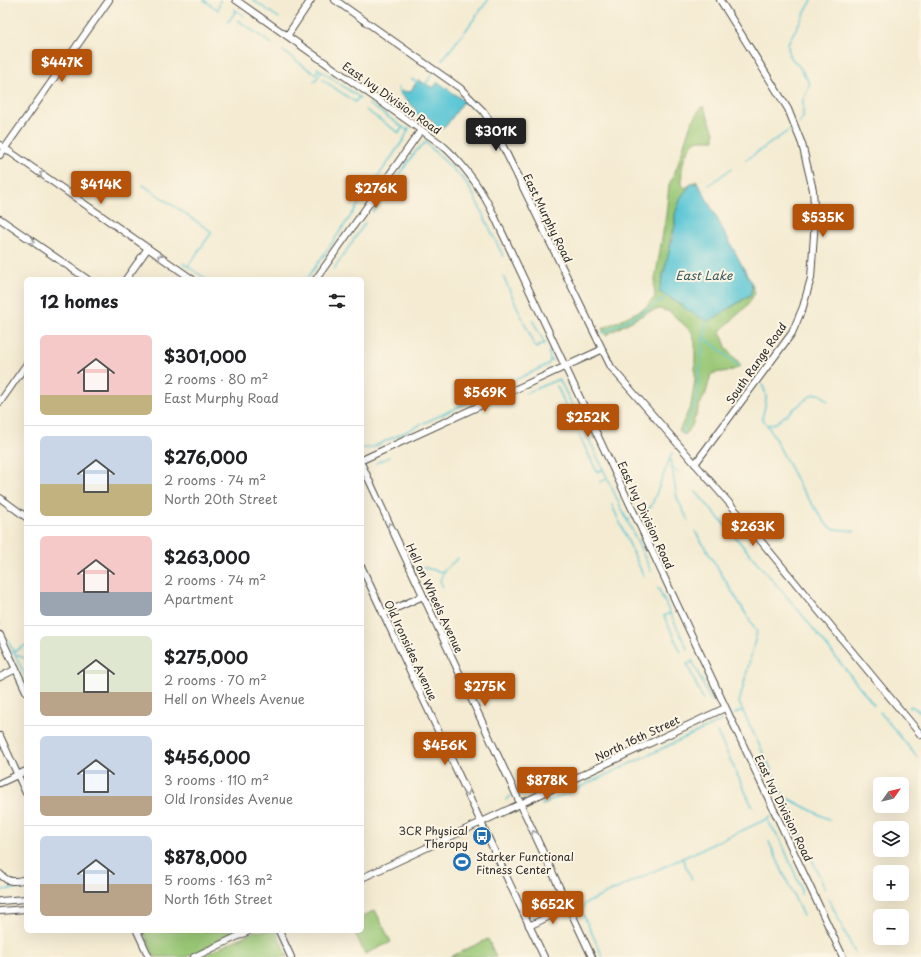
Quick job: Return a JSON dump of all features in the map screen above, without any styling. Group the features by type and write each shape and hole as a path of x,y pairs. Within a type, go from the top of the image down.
{"street":[{"path":"0,155 2,147 109,0"},
{"name":"East Ivy Division Road","path":"236,0 421,130 451,153 478,185 491,209 843,957"},
{"path":"287,36 310,0"},
{"name":"East Murphy Road","path":"335,0 460,88 483,111 494,129 601,350 611,367 695,464 921,735"},
{"name":"South Range Road","path":"695,464 792,333 803,307 811,278 815,220 813,190 802,144 788,109 720,0"},
{"path":"317,277 421,130"},
{"path":"2,147 189,277"},
{"path":"0,218 83,277"},
{"path":"127,277 148,248"},
{"path":"364,459 601,350"},
{"path":"0,402 24,368"},
{"name":"Hell on Wheels Avenue","path":"364,470 592,957"},
{"path":"0,498 24,516"},
{"name":"Old Ironsides Avenue","path":"364,572 544,957"},
{"path":"383,614 423,596"},
{"path":"0,635 24,687"},
{"path":"0,677 16,670"},
{"name":"North 16th Street","path":"364,877 726,708"},
{"path":"0,736 24,788"},
{"path":"0,783 24,772"},
{"path":"0,874 6,880 16,882 24,880"},
{"path":"0,901 24,899"},
{"path":"529,926 569,907"},
{"path":"0,911 24,909"},
{"path":"138,933 149,957"},
{"path":"194,957 245,933"},
{"path":"280,933 291,957"}],"green space":[{"path":"701,107 704,107 714,132 714,140 698,140 686,154 682,168 683,187 685,188 691,184 681,197 675,214 675,227 671,235 667,263 662,274 668,296 676,303 706,320 718,315 751,294 752,284 755,293 747,306 720,331 727,349 741,365 731,371 711,374 706,393 700,404 692,426 685,435 679,431 691,405 695,380 695,343 692,332 670,312 660,309 648,312 606,335 602,329 645,308 655,297 654,286 666,215 669,185 677,167 690,126"},
{"path":"375,910 391,942 365,954 355,933 364,933 364,916"},
{"path":"144,933 237,933 186,957 155,957"},
{"path":"251,933 277,933 288,957 200,957"},
{"path":"488,939 496,957 450,957"}],"water":[{"path":"418,80 433,88 438,82 464,101 446,126 438,131 433,128 434,122 425,115 420,117 415,114 416,109 400,94 402,91 410,92"},
{"name":"East Lake","path":"698,183 752,284 751,294 710,321 690,312 659,292 675,227 675,214 681,197 691,184"}],"waterway":[{"path":"204,0 218,10 220,0"},
{"path":"253,0 279,18"},
{"path":"442,60 488,0"},
{"path":"799,123 803,118 803,100 810,84 799,66 789,56 788,43 812,0"},
{"path":"234,9 244,16"},
{"path":"228,22 236,11"},
{"path":"240,20 239,21 272,44"},
{"path":"283,51 315,74 319,69"},
{"path":"317,68 360,98"},
{"path":"314,82 322,71"},
{"path":"424,87 432,74"},
{"path":"412,79 419,84"},
{"path":"323,80 355,102 359,97"},
{"path":"398,88 401,93"},
{"path":"369,104 407,130"},
{"path":"366,110 399,133 402,128"},
{"path":"308,277 404,139 409,128"},
{"path":"746,160 791,129"},
{"path":"373,212 416,151 427,141"},
{"path":"426,143 464,180 473,194 503,256"},
{"path":"709,185 731,169"},
{"path":"143,185 212,232 188,266"},
{"path":"334,269 365,223"},
{"path":"183,263 203,277"},
{"path":"503,276 536,348 544,343"},
{"path":"603,333 652,307 668,295"},
{"path":"682,434 696,402 706,320"},
{"path":"533,321 545,344"},
{"path":"703,336 739,366"},
{"path":"549,351 550,361 552,360"},
{"path":"364,448 371,448 547,365 550,361"},
{"path":"526,393 559,379 580,420"},
{"path":"762,385 766,397 762,418 770,429 799,485 827,525 834,529 855,531"},
{"path":"557,386 573,422 579,420"},
{"path":"768,425 776,423 813,394 820,394 828,401"},
{"path":"585,431 627,520 629,519"},
{"path":"579,435 597,472 603,469"},
{"path":"641,513 651,507 672,453"},
{"path":"376,463 389,457"},
{"path":"670,457 677,498 688,520"},
{"path":"672,466 678,473"},
{"path":"600,482 607,479"},
{"path":"696,492 795,606 874,705"},
{"path":"612,505 644,577"},
{"path":"627,520 651,571"},
{"path":"695,531 757,632 739,703 792,813 825,889"},
{"path":"422,567 442,572 458,558"},
{"path":"443,588 440,580 444,572"},
{"path":"658,588 688,650"},
{"path":"670,613 664,616 681,652"},
{"path":"7,638 24,674"},
{"path":"12,653 24,646"},
{"path":"15,654 24,658"},
{"path":"692,660 711,701"},
{"path":"693,662 687,664 703,700"},
{"path":"909,708 911,706 921,712"},
{"path":"734,714 743,710"},
{"path":"880,712 917,757"},
{"path":"542,805 723,720"},
{"path":"717,732 752,806"},
{"path":"521,791 538,787 563,775"},
{"path":"506,800 511,796"},
{"path":"785,797 830,820"},
{"path":"603,957 582,912 584,904 771,817"},
{"path":"767,820 780,839 801,888 801,894"},
{"path":"769,842 803,916"},
{"path":"682,858 692,879"},
{"path":"0,890 24,888"},
{"path":"829,899 855,953"}],"place":[{"name":"3CR Physical Theropy","path":"482,836"},
{"name":"Starker Functional Fitness Center","path":"462,862"}]}
